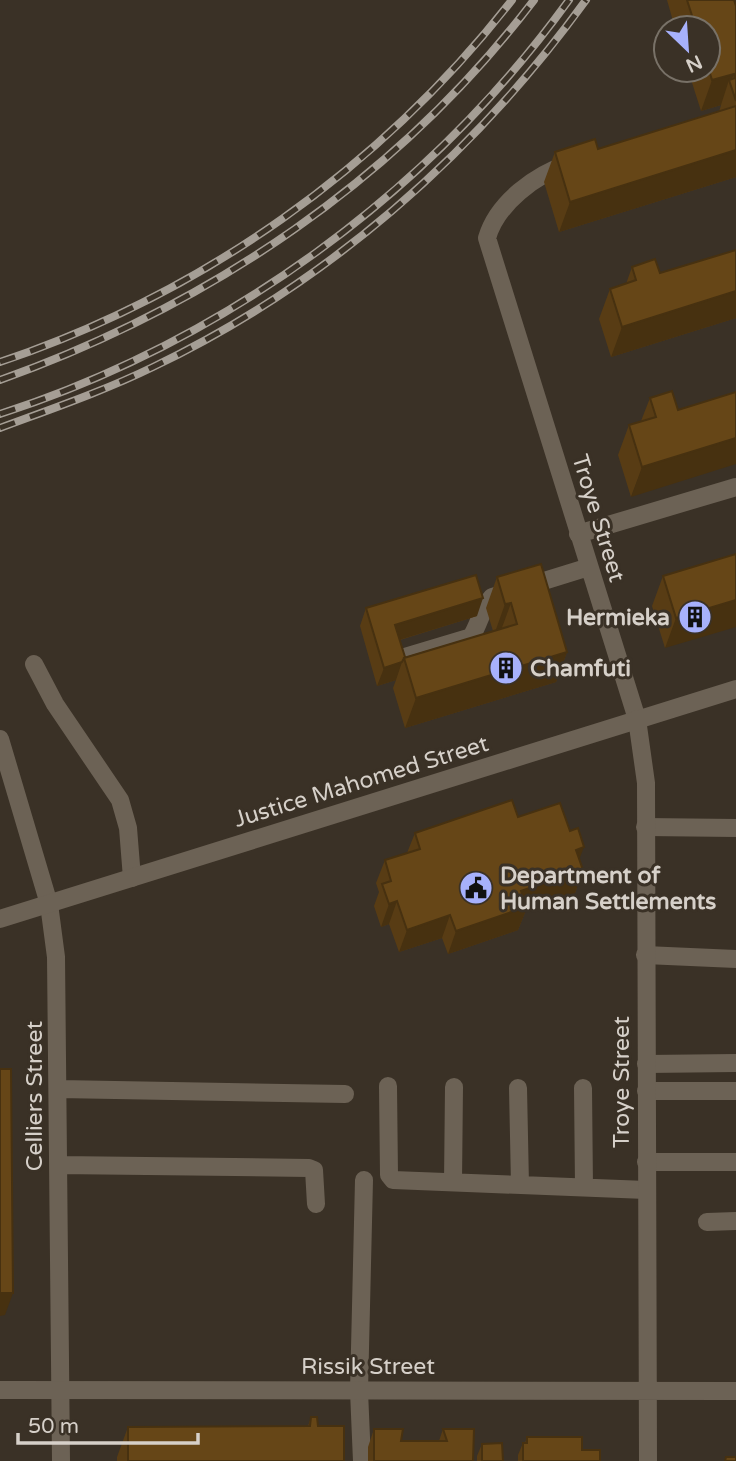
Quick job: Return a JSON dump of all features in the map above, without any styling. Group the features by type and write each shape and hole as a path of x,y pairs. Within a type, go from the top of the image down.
{"street":[{"name":"Troye Street","path":"586,158 548,170 496,214 487,237 637,719 646,783 648,1461"},
{"path":"578,534 736,486"},
{"path":"401,658 471,637 481,618 483,607 492,597 589,567"},
{"path":"34,664 55,704 120,800 128,828 132,878"},
{"name":"Justice Mahomed Street","path":"0,919 736,689"},
{"name":"Celliers Street","path":"0,739 49,904 57,973 61,1461"},
{"path":"645,827 736,828"},
{"path":"645,955 736,958"},
{"path":"646,1064 736,1063"},
{"path":"388,1086 390,1178 646,1189"},
{"path":"453,1182 454,1087"},
{"path":"518,1088 520,1185"},
{"path":"583,1088 584,1187"},
{"path":"59,1089 345,1094"},
{"path":"646,1091 736,1091"},
{"path":"646,1162 736,1162"},
{"path":"59,1165 309,1168 314,1170 316,1177 316,1203"},
{"path":"362,1461 359,1391 363,1180"},
{"path":"707,1222 736,1221"},
{"name":"Rissik Street","path":"0,1390 736,1391"}],"building":[{"path":"687,0 734,0 736,101 729,80 735,78 734,74 722,77 722,14 692,14"},
{"path":"736,106 736,150 570,202 555,152 595,139 598,149"},
{"path":"736,250 736,291 622,327 610,289 636,280 632,267 655,259 660,273"},
{"path":"672,391 678,410 736,392 736,438 642,467 629,425 656,417 650,398"},
{"path":"736,554 736,600 676,618 663,576"},
{"path":"541,564 567,652 416,698 404,658 517,624 511,603 505,604 497,577"},
{"path":"476,575 483,598 395,625 405,657 402,662 384,668 366,608"},
{"name":"Department of Human Settlements","path":"512,800 518,817 560,803 570,831 578,828 584,847 576,850 583,870 521,891 526,907 456,931 450,915 407,930 397,901 389,904 382,884 391,881 385,860 420,849 415,833"},
{"path":"0,1069 11,1069 13,1293 0,1293"},
{"path":"311,1417 317,1417 318,1426 344,1426 344,1461 128,1461 128,1427 310,1426"},
{"path":"374,1429 403,1429 401,1441 447,1441 443,1429 474,1429 473,1461 374,1461"},
{"path":"527,1437 582,1437 582,1450 600,1450 600,1461 523,1461 523,1443 527,1443"},
{"path":"502,1443 503,1461 482,1461 482,1444"},
{"path":"726,1457 736,1457 736,1461 725,1461"}],"railway":[{"path":"0,362 75,334 147,300 216,262 283,218 346,170 405,118 461,61 512,0"},
{"path":"0,380 78,349 153,314 225,274 295,229 361,179 423,124 481,65 534,0"},
{"path":"0,414 84,383 165,346 243,302 317,252 387,196 453,135 514,70 569,0"},
{"path":"0,428 97,392 153,367 217,334 336,255 392,210 445,162 495,111 542,57 586,0"}],"place":[{"name":"Hermieka","path":"695,617"},
{"name":"Chamfuti","path":"506,668"},
{"name":"Department of Human Settlements","path":"476,888"}]}
